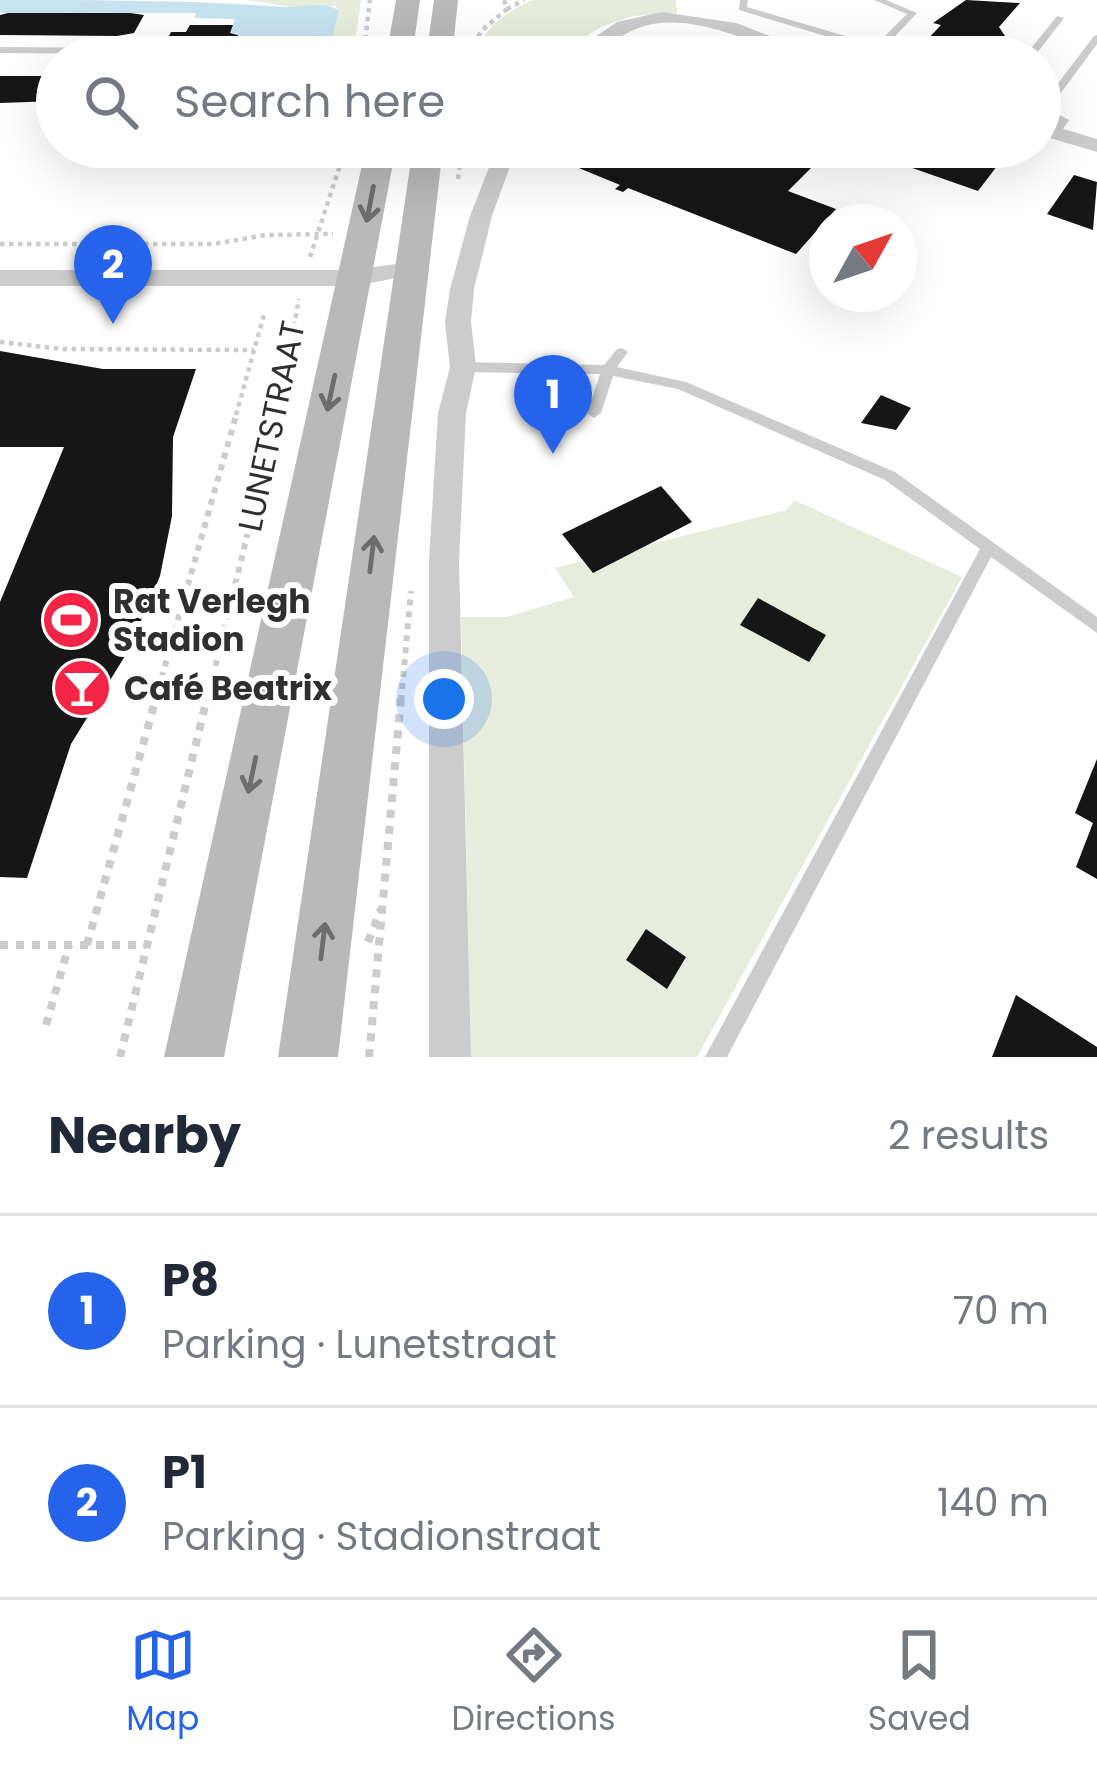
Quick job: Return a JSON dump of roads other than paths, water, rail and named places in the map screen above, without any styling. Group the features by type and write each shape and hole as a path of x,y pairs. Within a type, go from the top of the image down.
{"main road":[{"path":"402,36 407,0"},
{"path":"442,36 446,0"},
{"name":"LUNETSTRAAT","path":"194,1057 377,168"},
{"path":"308,1057 425,168"}],"street":[{"path":"611,36 636,21 685,18 748,36"},
{"path":"1061,134 1097,146"},
{"path":"450,1057 443,561 452,413 464,367 458,322 481,216 499,168"},
{"path":"0,259 307,269"},
{"path":"0,278 409,268"}],"lane":[{"path":"744,0 742,8 834,36"},
{"path":"878,0 913,13 891,36"},
{"path":"1046,36 1060,18"},
{"path":"798,36 807,28"},
{"path":"1061,86 1097,38"},
{"path":"0,50 36,50"},
{"path":"0,60 36,61"},
{"path":"594,413 608,370 622,352"},
{"path":"464,367 608,370 672,381 890,476 1097,626"},
{"path":"716,1057 988,548"}],"water":[{"path":"0,0 321,5 339,11 332,36 237,36 230,33 235,19 195,18 196,13 0,13"}],"place":[{"name":"P1","path":"113,324"},
{"name":"P8","path":"553,454"},
{"name":"Rat Verlegh Stadion","path":"71,620"},
{"name":"Café Beatrix","path":"82,688"}]}
